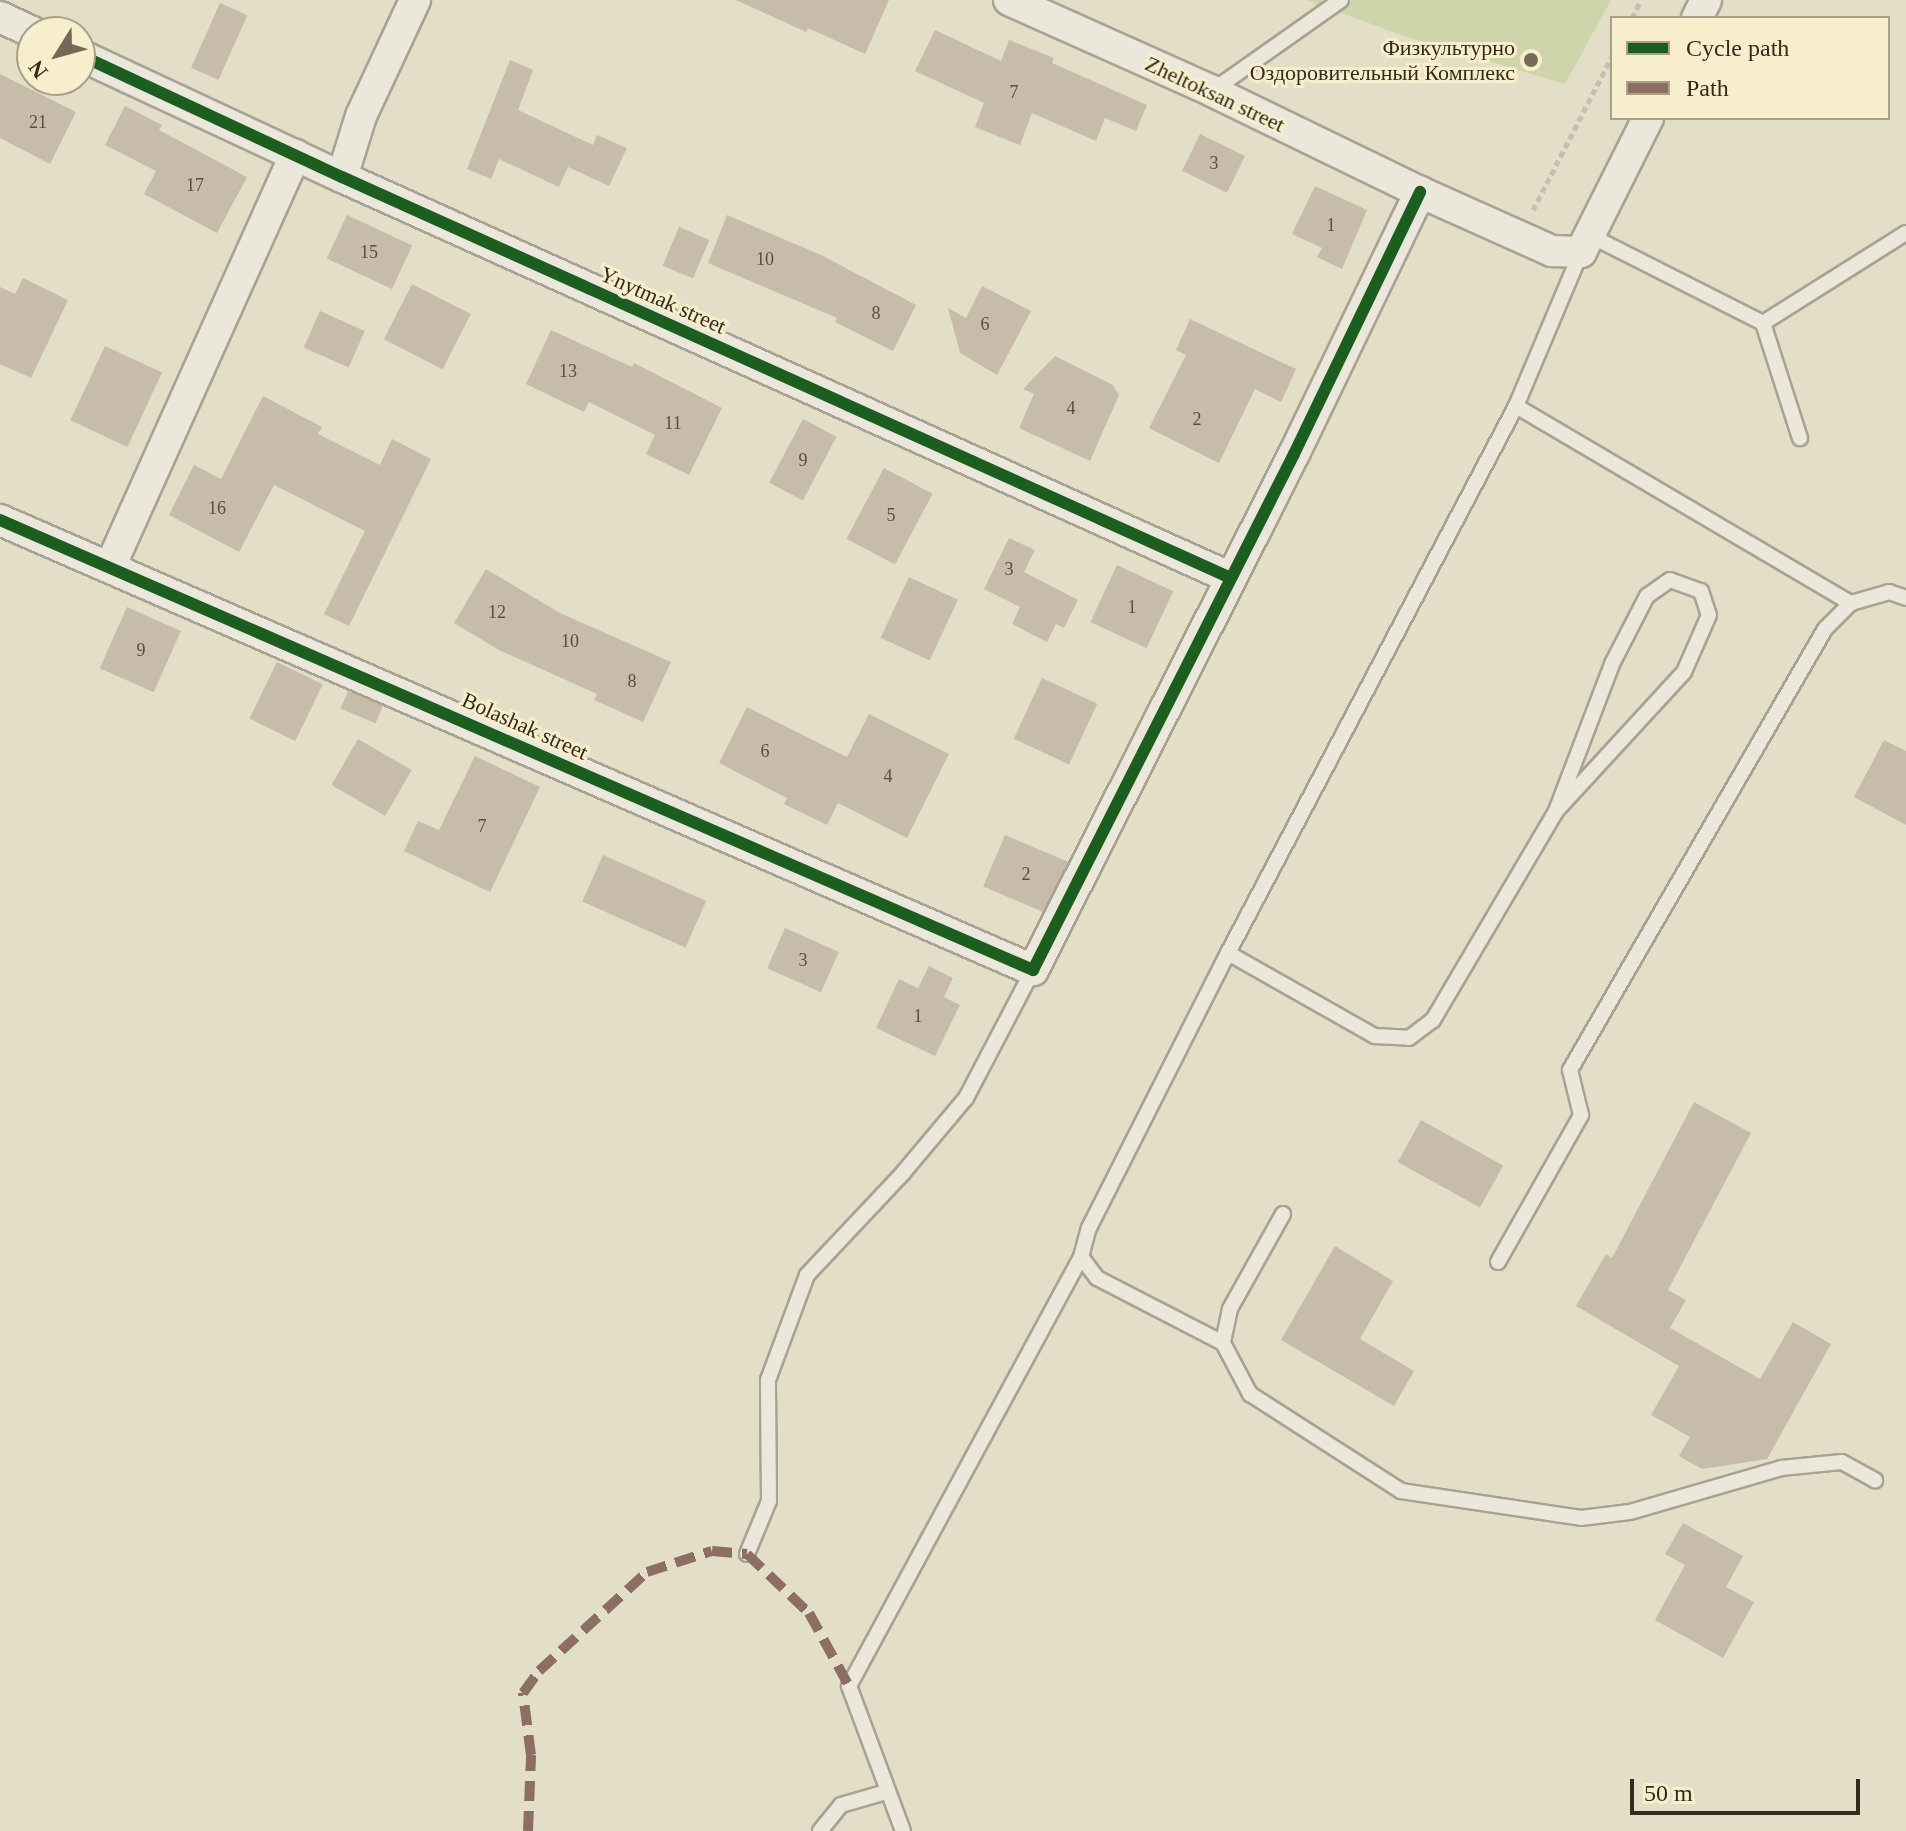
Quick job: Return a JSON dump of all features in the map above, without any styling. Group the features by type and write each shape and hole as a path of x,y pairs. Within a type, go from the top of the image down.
{"street":[{"path":"342,177 361,116 415,0"},
{"name":"Zheltoksan street","path":"1009,0 1212,91 1420,192 1552,251 1585,244"},
{"name":"Ynytmak street","path":"96,62 342,177 1231,578"},
{"path":"1585,244 1647,120"},
{"path":"110,567 295,155"},
{"path":"1033,970 1231,578 1420,192"},
{"name":"Bolashak street","path":"0,520 1033,970"}],"lane":[{"path":"1212,91 1341,0"},
{"path":"1763,323 1906,233"},
{"path":"903,1831 849,1686 1081,1257 1089,1228 1228,953 1516,406 1585,244 1763,323 1800,438"},
{"path":"1516,406 1851,603"},
{"path":"1228,953 1375,1036 1409,1038 1433,1020 1556,811 1612,664 1647,596 1670,580 1701,591 1709,615 1684,672 1556,811"},
{"path":"1498,1262 1581,1115 1570,1070 1825,629 1851,603 1889,592 1906,598"},
{"path":"747,1554 769,1501 768,1380 807,1275 903,1173 966,1098 1033,970"},
{"path":"1223,1343 1230,1309 1283,1214"},
{"path":"1081,1257 1097,1278 1223,1343 1250,1394 1401,1491 1581,1518 1630,1512 1781,1468 1842,1462 1875,1480"},
{"path":"820,1831 841,1805 886,1792"}],"path":[{"path":"1521,236 1610,60"}],"green space":[{"name":"Физкультурно Оздоровительный Комплекс","path":"1306,0 1611,0 1565,84 1404,36"}],"building":[{"path":"736,0 889,0 865,54 808,28 806,32"},
{"path":"220,3 247,15 219,80 191,68"},
{"path":"935,30 1001,61 1009,40 1054,58 1052,63 1147,105 1136,131 1105,118 1096,141 1032,113 1020,145 975,127 984,103 915,71"},
{"path":"510,60 533,70 518,110 593,145 597,135 627,148 609,186 568,167 559,187 499,159 491,179 467,169"},
{"path":"0,74 16,82 16,96 44,96 76,112 50,164 0,138"},
{"path":"125,106 162,125 159,130 247,177 217,233 144,194 156,171 105,145"},
{"path":"1200,134 1245,156 1227,193 1182,171"},
{"path":"1315,186 1367,210 1342,269 1317,257 1322,248 1292,234"},
{"path":"347,215 412,245 392,289 327,259"},
{"path":"727,215 821,255 916,305 893,351 835,322 837,318 708,263"},
{"path":"679,227 709,240 693,279 663,266"},
{"path":"23,278 68,300 31,378 0,364 0,287 15,294"},
{"path":"412,284 471,314 443,369 384,339"},
{"path":"982,286 1031,311 997,375 960,353 948,308 966,318"},
{"path":"320,311 365,331 348,367 304,348"},
{"path":"1190,319 1296,369 1281,402 1255,389 1219,463 1149,428 1186,355 1176,350"},
{"path":"551,330 632,367 634,363 722,408 689,475 646,454 655,435 589,402 584,412 526,384"},
{"path":"105,346 162,373 127,447 70,420"},
{"path":"1055,356 1113,385 1119,395 1090,461 1019,428 1034,394 1023,389"},
{"path":"263,396 322,427 318,434 380,465 392,439 431,459 349,626 324,614 365,531 274,485 239,552 169,515 194,465 221,479"},
{"path":"803,419 837,437 803,500 769,483"},
{"path":"884,468 933,494 895,564 846,539"},
{"path":"1009,538 1035,550 1024,572 1078,600 1064,628 1056,624 1047,642 1012,624 1020,607 984,589"},
{"path":"1117,565 1173,591 1147,648 1090,622"},
{"path":"486,569 560,613 671,662 643,722 594,700 597,694 499,650 454,623"},
{"path":"909,577 958,600 930,661 881,638"},
{"path":"127,607 181,631 154,692 100,668"},
{"path":"277,662 323,684 295,741 249,719"},
{"path":"1042,678 1097,704 1069,765 1014,739"},
{"path":"348,691 383,706 376,723 341,708"},
{"path":"747,707 847,757 869,714 949,754 907,838 838,803 827,825 784,804 787,798 719,763"},
{"path":"358,739 412,770 385,816 332,785"},
{"path":"1884,740 1906,751 1906,825 1854,797"},
{"path":"475,756 540,787 490,892 404,851 418,821 439,830"},
{"path":"1005,835 1069,862 1047,914 983,887"},
{"path":"603,855 706,901 685,948 582,902"},
{"path":"785,928 839,952 821,992 767,968"},
{"path":"929,966 953,978 944,997 960,1005 935,1056 876,1028 899,979 918,988"},
{"path":"1694,1102 1751,1133 1668,1290 1686,1300 1670,1328 1760,1379 1793,1322 1831,1344 1767,1459 1702,1469 1679,1456 1690,1437 1651,1415 1679,1366 1576,1306 1606,1254 1612,1258"},
{"path":"1421,1120 1503,1166 1480,1208 1398,1162"},
{"path":"1335,1246 1393,1281 1360,1339 1414,1371 1394,1406 1281,1340"},
{"path":"1683,1523 1743,1556 1726,1587 1754,1602 1723,1658 1655,1620 1685,1565 1665,1554"}],"marked path":[{"path":"528,1831 531,1755 523,1693 539,1671 647,1572 712,1551 747,1554 809,1613 849,1686"}],"cycle path":[{"path":"96,62 342,177 1231,578"},
{"path":"0,520 1033,970 1294,454 1420,192"}],"place":[{"name":"Физкультурно Оздоровительный Комплекс","path":"1531,60"}]}
